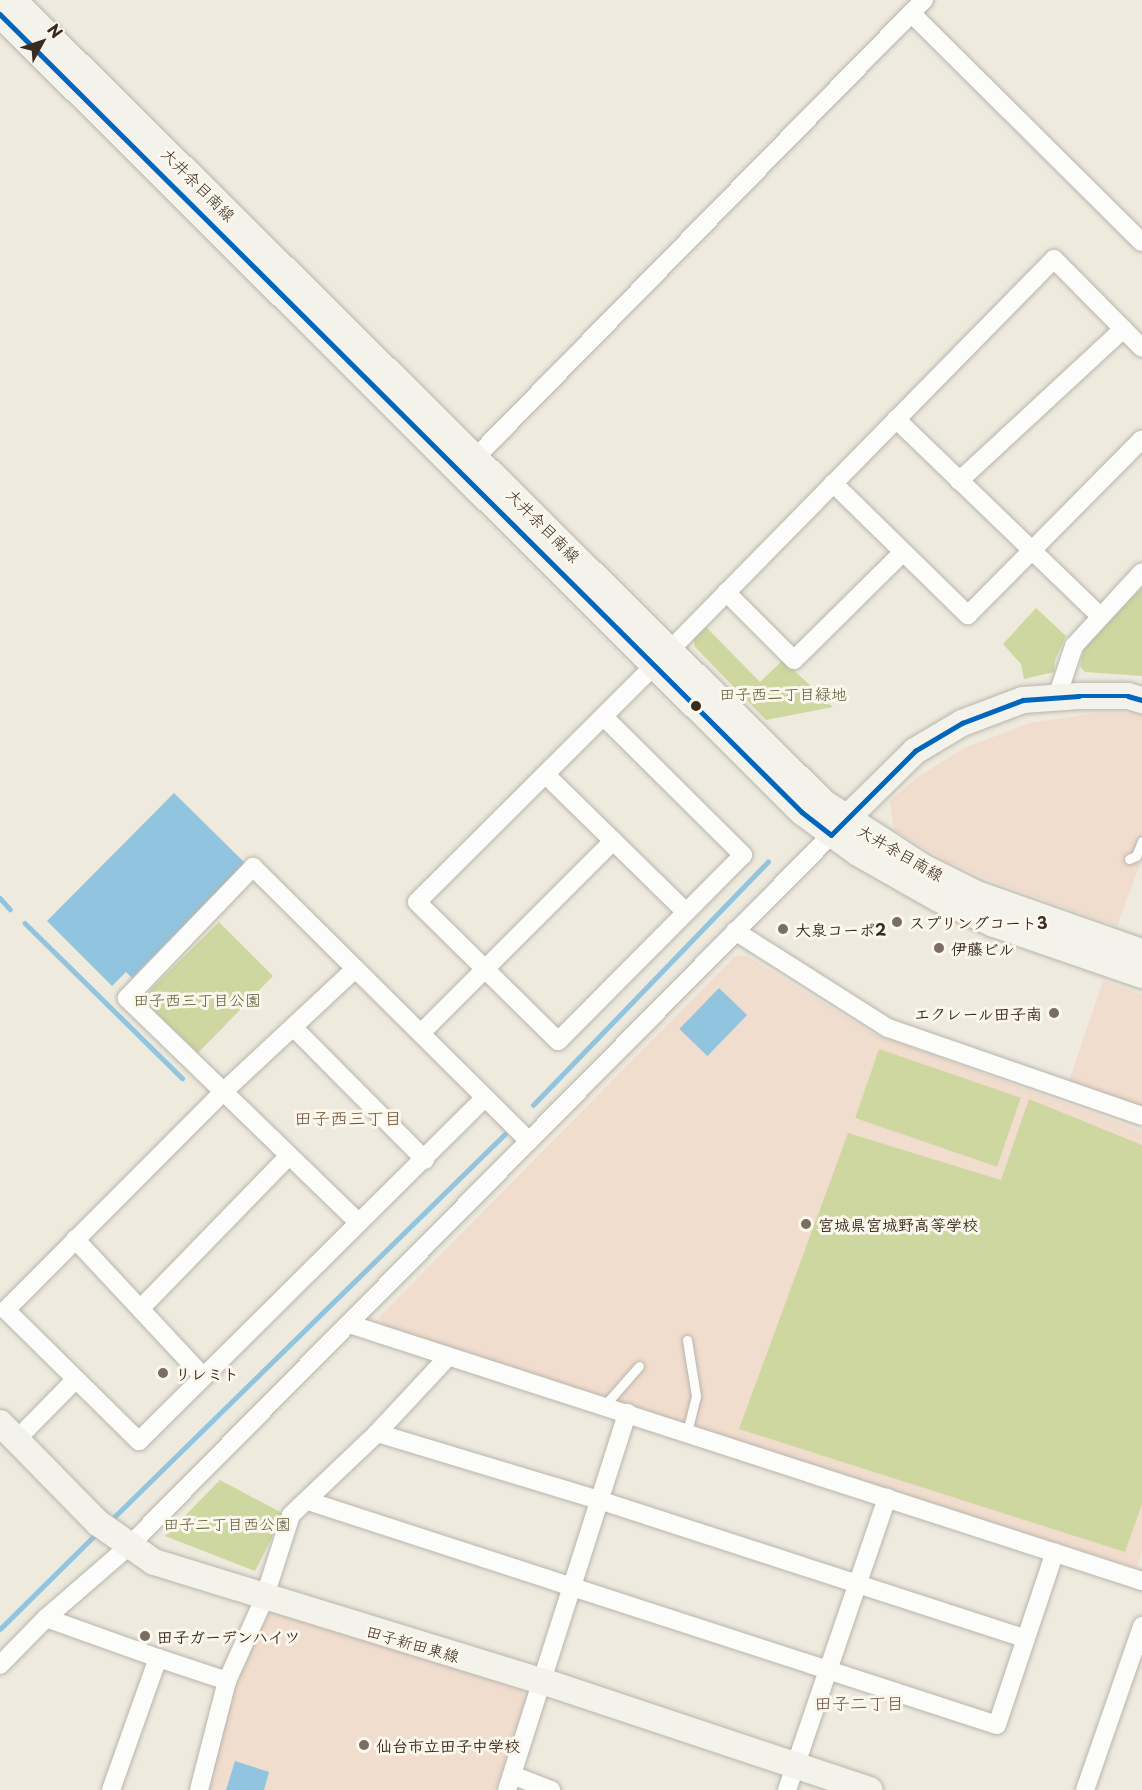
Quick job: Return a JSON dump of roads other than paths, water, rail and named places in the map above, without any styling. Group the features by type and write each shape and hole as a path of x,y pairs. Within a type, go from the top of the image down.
{"street":[{"name":"大井余目南線","path":"13,0 476,457 663,657"},
{"path":"476,457 924,0"},
{"path":"911,13 1142,242"},
{"path":"0,14 663,657 802,812 838,827 939,899 994,924 1142,975"},
{"path":"604,717 744,855 558,1041 417,902 604,717 1054,259 1142,348"},
{"path":"959,481 1123,329"},
{"path":"896,419 1030,552 1099,615"},
{"path":"833,483 968,615 1142,439"},
{"path":"726,592 794,660 903,552"},
{"path":"1057,698 1074,646 1099,615 1142,572"},
{"path":"0,1665 46,1618 113,1534 349,1324 915,751 962,723 1023,700 1128,696 1142,700"},
{"path":"546,775 686,911"},
{"name":"大井余目南線","path":"838,827 977,894 1142,952"},
{"path":"421,1033 613,841"},
{"path":"358,1222 128,998 254,867 529,1141"},
{"path":"735,931 888,1028 1142,1116"},
{"path":"355,969 223,1092 6,1310 139,1441 202,1375 358,1222 425,1160 484,1098"},
{"path":"294,1028 425,1160"},
{"path":"141,1308 289,1156"},
{"path":"75,1239 202,1375"},
{"path":"349,1324 447,1358 627,1413 1142,1581"},
{"path":"199,1790 227,1681 264,1599 291,1515 377,1434 447,1358"},
{"path":"9,1431 76,1379"},
{"path":"551,1790 510,1783 545,1682 571,1584 627,1413"},
{"name":"田子新田東線","path":"9,1431 113,1534 154,1562 264,1599 545,1682 869,1790"},
{"path":"377,1434 599,1500 1026,1639"},
{"path":"788,1790 887,1498"},
{"path":"308,1501 571,1584 828,1671 997,1725 1055,1552"},
{"path":"46,1618 227,1681"},
{"path":"1085,1790 1142,1626"},
{"path":"111,1790 159,1658"}],"lane":[{"path":"1129,859 1136,856 1142,841"},
{"path":"687,1340 696,1396 687,1433"},
{"path":"604,1406 639,1366"}],"water":[{"path":"174,793 245,863 132,978 126,972 112,986 47,921"},
{"path":"719,988 747,1015 707,1056 679,1029"},
{"path":"235,1761 269,1772 264,1790 226,1790"}],"waterway":[{"path":"533,1105 768,862"},
{"path":"0,898 10,909"},
{"path":"25,923 182,1078"},
{"path":"109,1522 505,1134"},
{"path":"0,1629 98,1532"}],"place":[{"name":"スプリングコート3","path":"897,922"},
{"name":"大泉コーポ2","path":"783,929"},
{"name":"伊藤ビル","path":"939,948"},
{"name":"エクレール田子南","path":"1054,1013"},
{"name":"宮城県宮城野高等学校","path":"806,1224"},
{"name":"リレミト","path":"163,1373"},
{"name":"田子ガーデンハイツ","path":"145,1636"},
{"name":"仙台市立田子中学校","path":"364,1745"}],"district":[{"name":"田子西三丁目","path":"348,1118"},
{"name":"田子二丁目","path":"859,1703"}],"park label":[{"name":"田子西二丁目緑地","path":"783,693"},
{"name":"田子西三丁目公園","path":"197,999"},
{"name":"田子二丁目西公園","path":"227,1523"}]}
